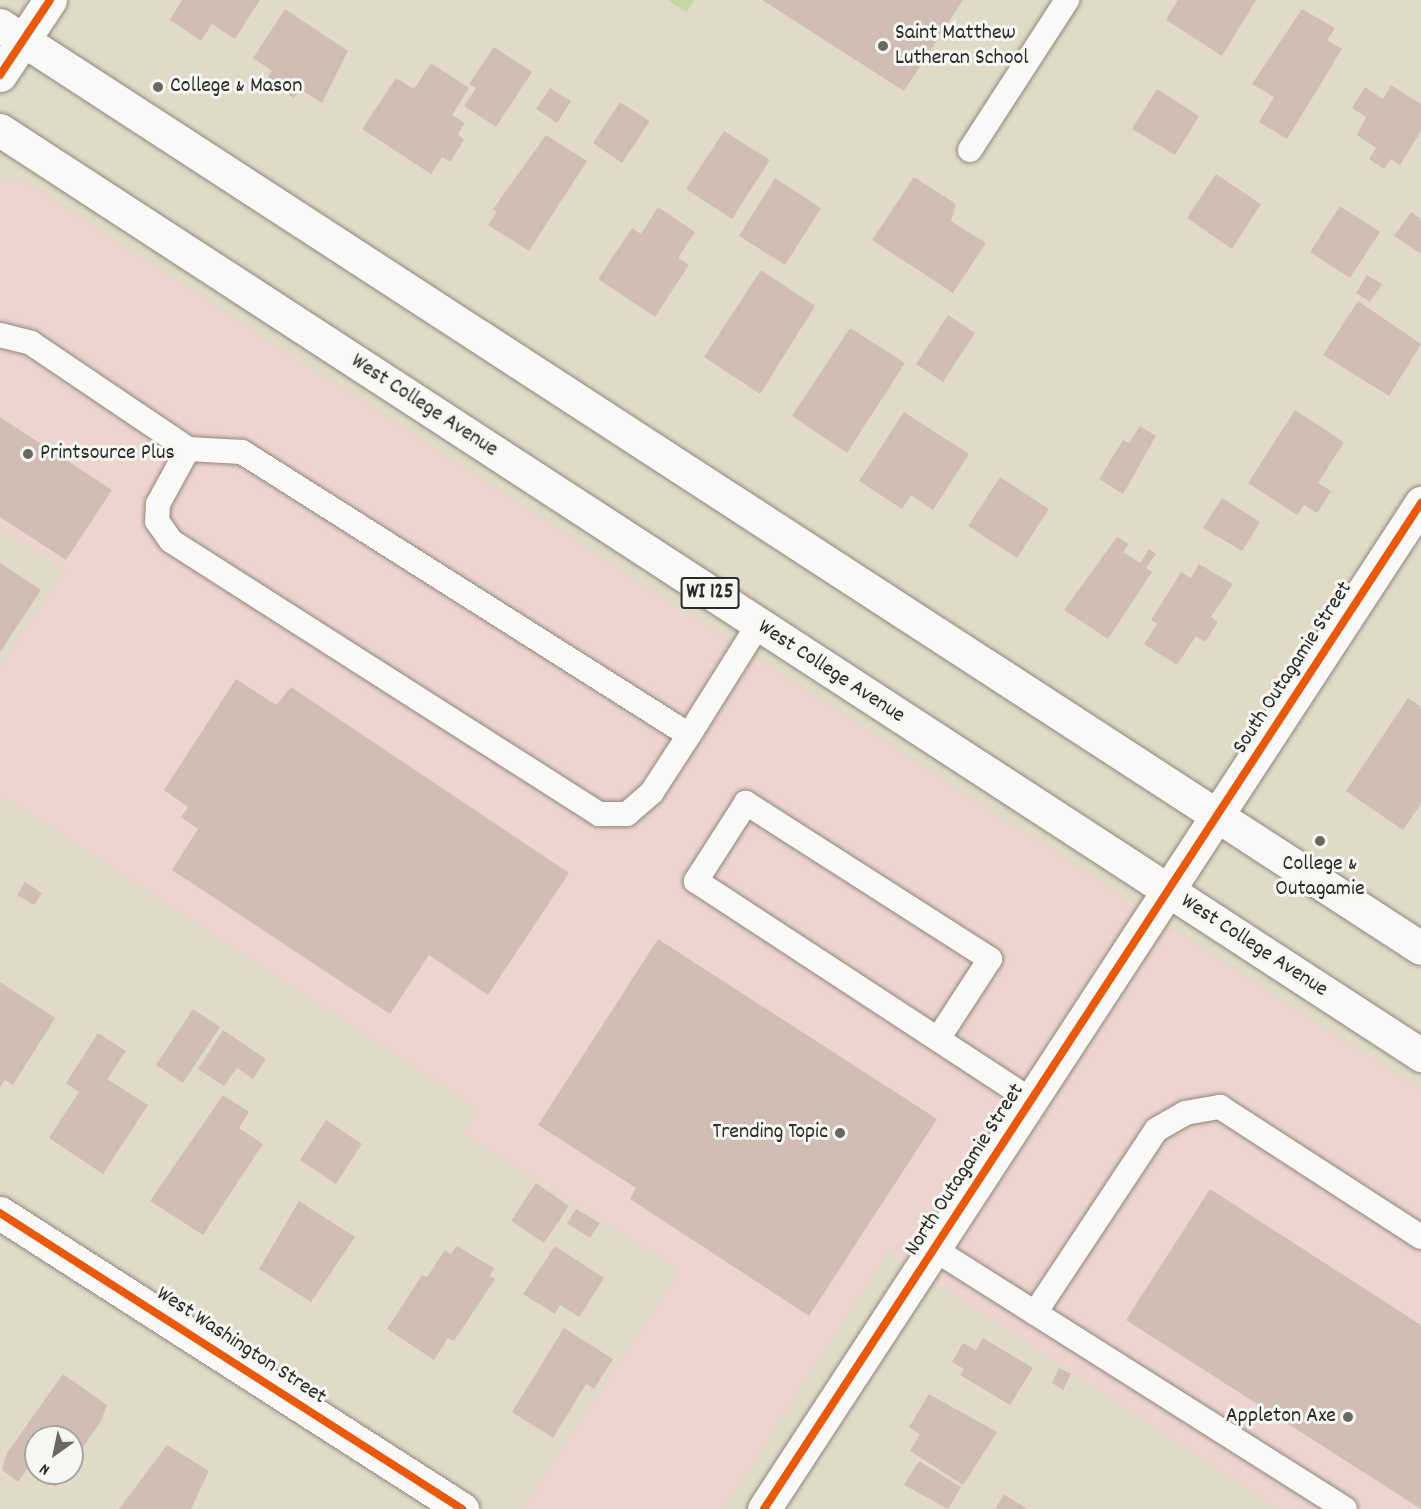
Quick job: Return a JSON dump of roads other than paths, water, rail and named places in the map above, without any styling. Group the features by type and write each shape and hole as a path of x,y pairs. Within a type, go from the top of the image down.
{"main road":[{"path":"0,75 11,32 50,0"},
{"path":"11,32 1421,948"},
{"name":"West College Avenue","path":"0,130 1421,1055"},
{"name":"South Outagamie Street","path":"1196,852 1421,503"},
{"name":"North Outagamie Street","path":"764,1509 1196,852"},
{"name":"West Washington Street","path":"0,1213 462,1509"}],"lane":[{"path":"970,150 1067,0"},
{"path":"0,334 31,343 188,450 242,452 689,735"},
{"path":"188,450 158,504 157,521 171,541 599,814 627,814 652,792 758,625"},
{"path":"938,1039 990,958 746,803 696,881 1032,1101"},
{"path":"1035,1313 1156,1130 1197,1111 1220,1107 1421,1237"},
{"path":"934,1249 1345,1509"}],"place":[{"name":"Saint Matthew Lutheran School","path":"883,46"},
{"name":"College & Mason","path":"158,87"},
{"name":"Printsource Plus","path":"28,454"},
{"name":"College & Outagamie","path":"1320,841"},
{"name":"Trending Topic","path":"840,1133"},
{"name":"Appleton Axe","path":"1348,1417"}]}
